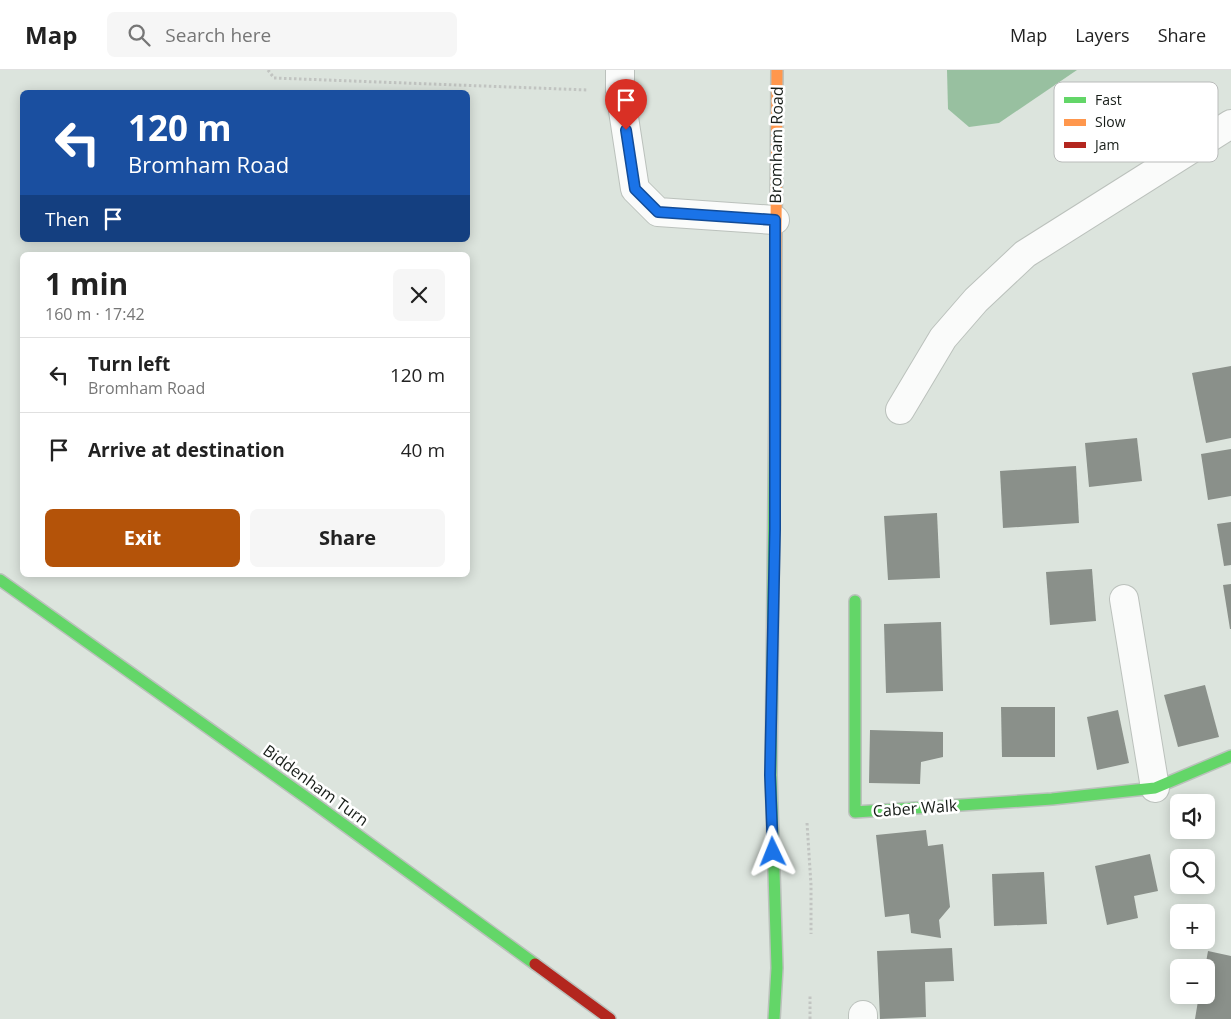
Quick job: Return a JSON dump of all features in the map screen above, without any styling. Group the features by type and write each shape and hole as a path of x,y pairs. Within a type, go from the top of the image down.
{"street":[{"name":"Bromham Road","path":"774,1019 777,968 770,775 775,529 777,70"},
{"name":"Bromham Road","path":"620,80 635,189 658,212 775,220"},
{"path":"1218,132 1231,124"},
{"path":"900,410 943,338 976,300 1026,254 1171,162"},
{"name":"Biddenham Turn","path":"0,580 312,801 610,1019"},
{"path":"1124,599 1155,788"},
{"name":"Caber Walk","path":"855,601 855,812 1052,799 1155,788 1231,756"}],"path":[{"path":"268,70 274,78 620,80"}],"shaded area":[{"path":"947,70 1077,70 1059,82 1054,82 1054,86 999,123 969,127 948,109"}],"building":[{"path":"1231,366 1231,438 1206,443 1192,373"},
{"path":"1137,438 1142,481 1089,487 1085,443"},
{"path":"1231,449 1231,496 1208,500 1201,454"},
{"path":"1076,466 1079,523 1003,528 1000,471"},
{"path":"937,513 940,578 888,580 884,516"},
{"path":"1231,522 1231,565 1224,566 1217,524"},
{"path":"1092,569 1096,621 1050,625 1046,572"},
{"path":"1231,584 1231,629 1230,629 1223,585"},
{"path":"941,622 943,691 886,693 884,624"},
{"path":"1205,685 1219,737 1178,747 1164,695"},
{"path":"1001,707 1055,707 1055,757 1002,757"},
{"path":"1118,710 1129,763 1097,770 1087,717"},
{"path":"870,730 943,732 943,757 921,762 920,784 869,783"},
{"path":"926,830 928,846 943,844 950,907 939,920 941,938 911,933 909,914 885,917 876,835"},
{"path":"1150,854 1158,891 1134,896 1138,918 1107,925 1095,866"},
{"path":"1044,872 1047,924 994,926 992,874"},
{"path":"952,948 954,981 925,982 926,1017 880,1019 877,951"},
{"path":"1208,951 1231,956 1231,1019 1195,1019 1198,1004 1215,1004 1215,959 1207,959"}],"traffic: fast":[{"path":"774,1019 777,968 771,775 775,402"},
{"path":"0,580 311,801 535,964"},
{"path":"855,601 855,812 1052,799 1155,788 1231,756"}],"traffic: slow":[{"path":"775,402 777,70"}],"traffic: jam":[{"path":"535,964 610,1019"}],"route":[{"path":"626,130 635,189 658,212 775,220 775,529 770,775 773,852"}]}
